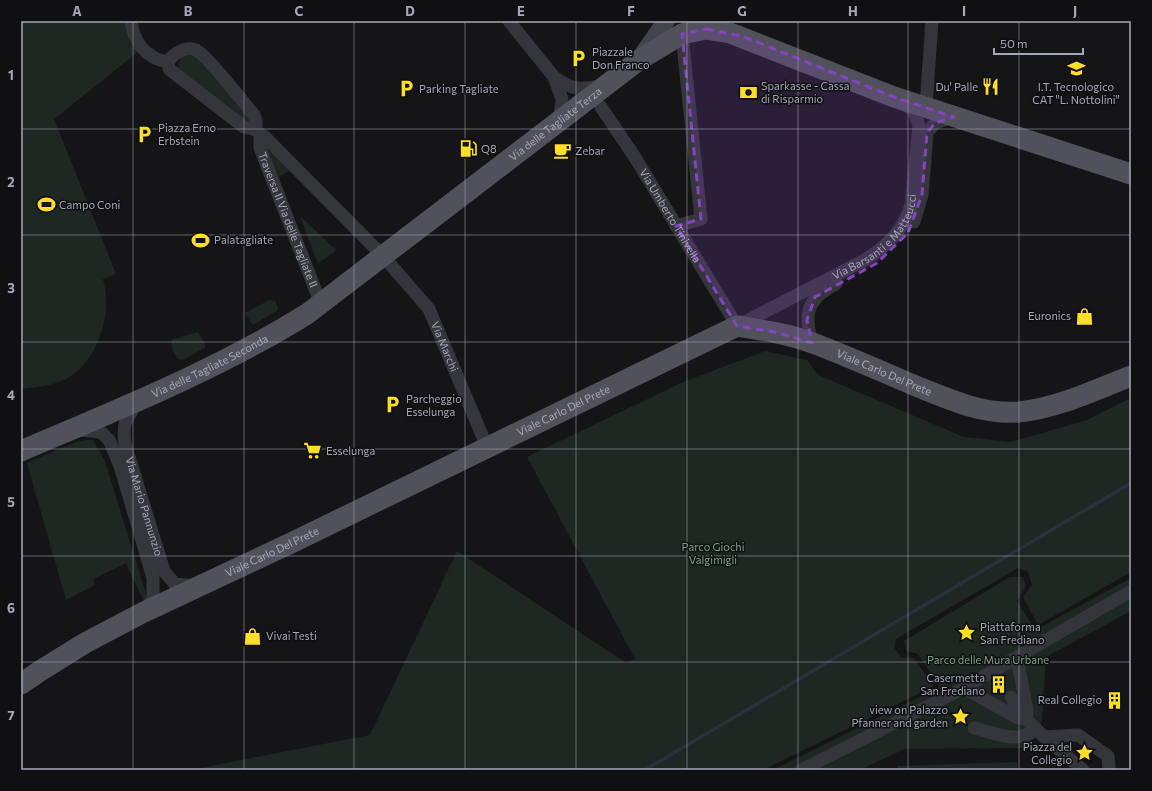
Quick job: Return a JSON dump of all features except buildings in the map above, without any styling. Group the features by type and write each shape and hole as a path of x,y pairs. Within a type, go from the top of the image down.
{"main road":[{"path":"639,60 666,21"},
{"path":"726,21 742,36"},
{"name":"Via delle Tagliate Terza","path":"384,257 560,119 639,60 682,34 706,29 742,36"},
{"name":"Via Barsanti e Matteucci","path":"742,36 894,97 1131,174"},
{"name":"Via delle Tagliate Seconda","path":"21,451 168,388 256,344 321,304 384,257"},
{"name":"Viale Carlo Del Prete","path":"21,684 84,643 142,613 205,584 737,326 775,332 812,343 958,403 989,411 1017,412 1038,410 1059,404 1131,376"}],"street":[{"path":"131,21 134,38 153,58 168,62 169,69 244,127 257,132"},
{"path":"509,21 554,77 565,85 577,89 604,86"},
{"path":"926,107 932,21"},
{"path":"676,226 700,219 682,34"},
{"name":"Traversa II Via delle Tagliate II","path":"168,62 172,56 180,51 189,49 202,54 254,115 257,121 256,126 260,148 321,304"},
{"path":"554,77 562,98 560,119"},
{"name":"Via Barsanti e Matteucci","path":"737,326 873,255 891,240 903,225 911,205 919,126 914,112 894,97"},
{"name":"Via Umberto Tinivella","path":"601,107 636,159 737,326"},
{"name":"Via Barsanti e Matteucci","path":"812,343 807,320 810,307 815,297 825,290 877,263 896,247 908,233 915,221 922,195 927,133 934,123 954,117"},
{"name":"Via Marchi","path":"257,132 384,257 429,309 487,447"},
{"name":"Via Mario Pannunzio","path":"140,399 124,423 123,428 125,444 164,571 170,580 178,585 195,586 205,584"},
{"name":"Via Mario Pannunzio","path":"67,431 93,431 102,434 109,440 120,466 153,578 152,603 142,613"},
{"path":"801,770 964,688 1131,591"},
{"path":"1017,657 1027,711 1026,719"},
{"path":"964,688 1018,718 1026,719"},
{"path":"1011,697 1026,719 1083,770"},
{"path":"974,728 1015,738 1040,733 1078,735 1108,756 1109,770"}],"highlighted area":[{"path":"706,29 742,36 894,97 954,117 935,123 927,133 922,195 908,233 877,263 815,297 807,320 812,343 775,332 737,326 676,226 701,219 682,34"}],"green space":[{"path":"21,21 126,21 130,43 139,51 54,119 116,274 103,279 106,293 104,321 100,335 87,361 66,379 44,386 21,389"},
{"path":"195,54 251,116 251,122 246,124 179,69 178,63 183,56"},
{"path":"265,147 292,169 277,178"},
{"path":"300,216 336,250 318,264"},
{"path":"269,300 275,301 278,308 277,311 254,324 251,323 245,313"},
{"path":"198,332 205,344 205,348 182,360 178,359 173,351 171,340"},
{"name":"Parco Giochi Valgimigli","path":"765,351 807,360 818,375 964,437 1011,442 1087,420 1131,398 1131,572 1038,625 1023,597 1032,585 1028,572 1018,568 896,639 894,648 901,657 914,658 934,686 763,770 190,770 370,735 457,551 626,663 635,659 527,457 683,382"},
{"path":"93,440 105,461 146,594 144,602 126,563 93,579 95,585 66,600 27,463 76,442"},
{"name":"Parco delle Mura Urbane","path":"1010,577 1023,577 1026,586 1017,601 1035,630 1131,578 1131,611 1046,657 1042,721 1035,738 1023,748 905,749 859,770 773,770 940,687 918,654 906,651 904,641"},
{"path":"1017,762 1017,770 897,770 897,766"}],"waterway":[{"path":"645,770 1131,483"}],"place":[{"name":"Piazzale Don Franco","path":"579,58"},
{"name":"I.T. Tecnologico CAT \"L. Nottolini\"","path":"1076,69"},
{"name":"Du' Palle","path":"991,87"},
{"name":"Parking Tagliate","path":"406,89"},
{"name":"Sparkasse - Cassa di Risparmio","path":"748,92"},
{"name":"Piazza Erno Erbstein","path":"145,134"},
{"name":"Q8","path":"468,149"},
{"name":"Zebar","path":"562,151"},
{"name":"Campo Coni","path":"46,205"},
{"name":"Palatagliate","path":"201,240"},
{"name":"Euronics","path":"1084,316"},
{"name":"Parcheggio Esselunga","path":"393,405"},
{"name":"Esselunga","path":"313,451"},
{"name":"Piattaforma San Frediano","path":"967,633"},
{"name":"Vivai Testi","path":"253,636"},
{"name":"Casermetta San Frediano","path":"998,684"},
{"name":"Real Collegio","path":"1115,700"},
{"name":"view on Palazzo Pfanner and garden","path":"961,716"},
{"name":"Piazza del Collegio","path":"1085,753"}]}
